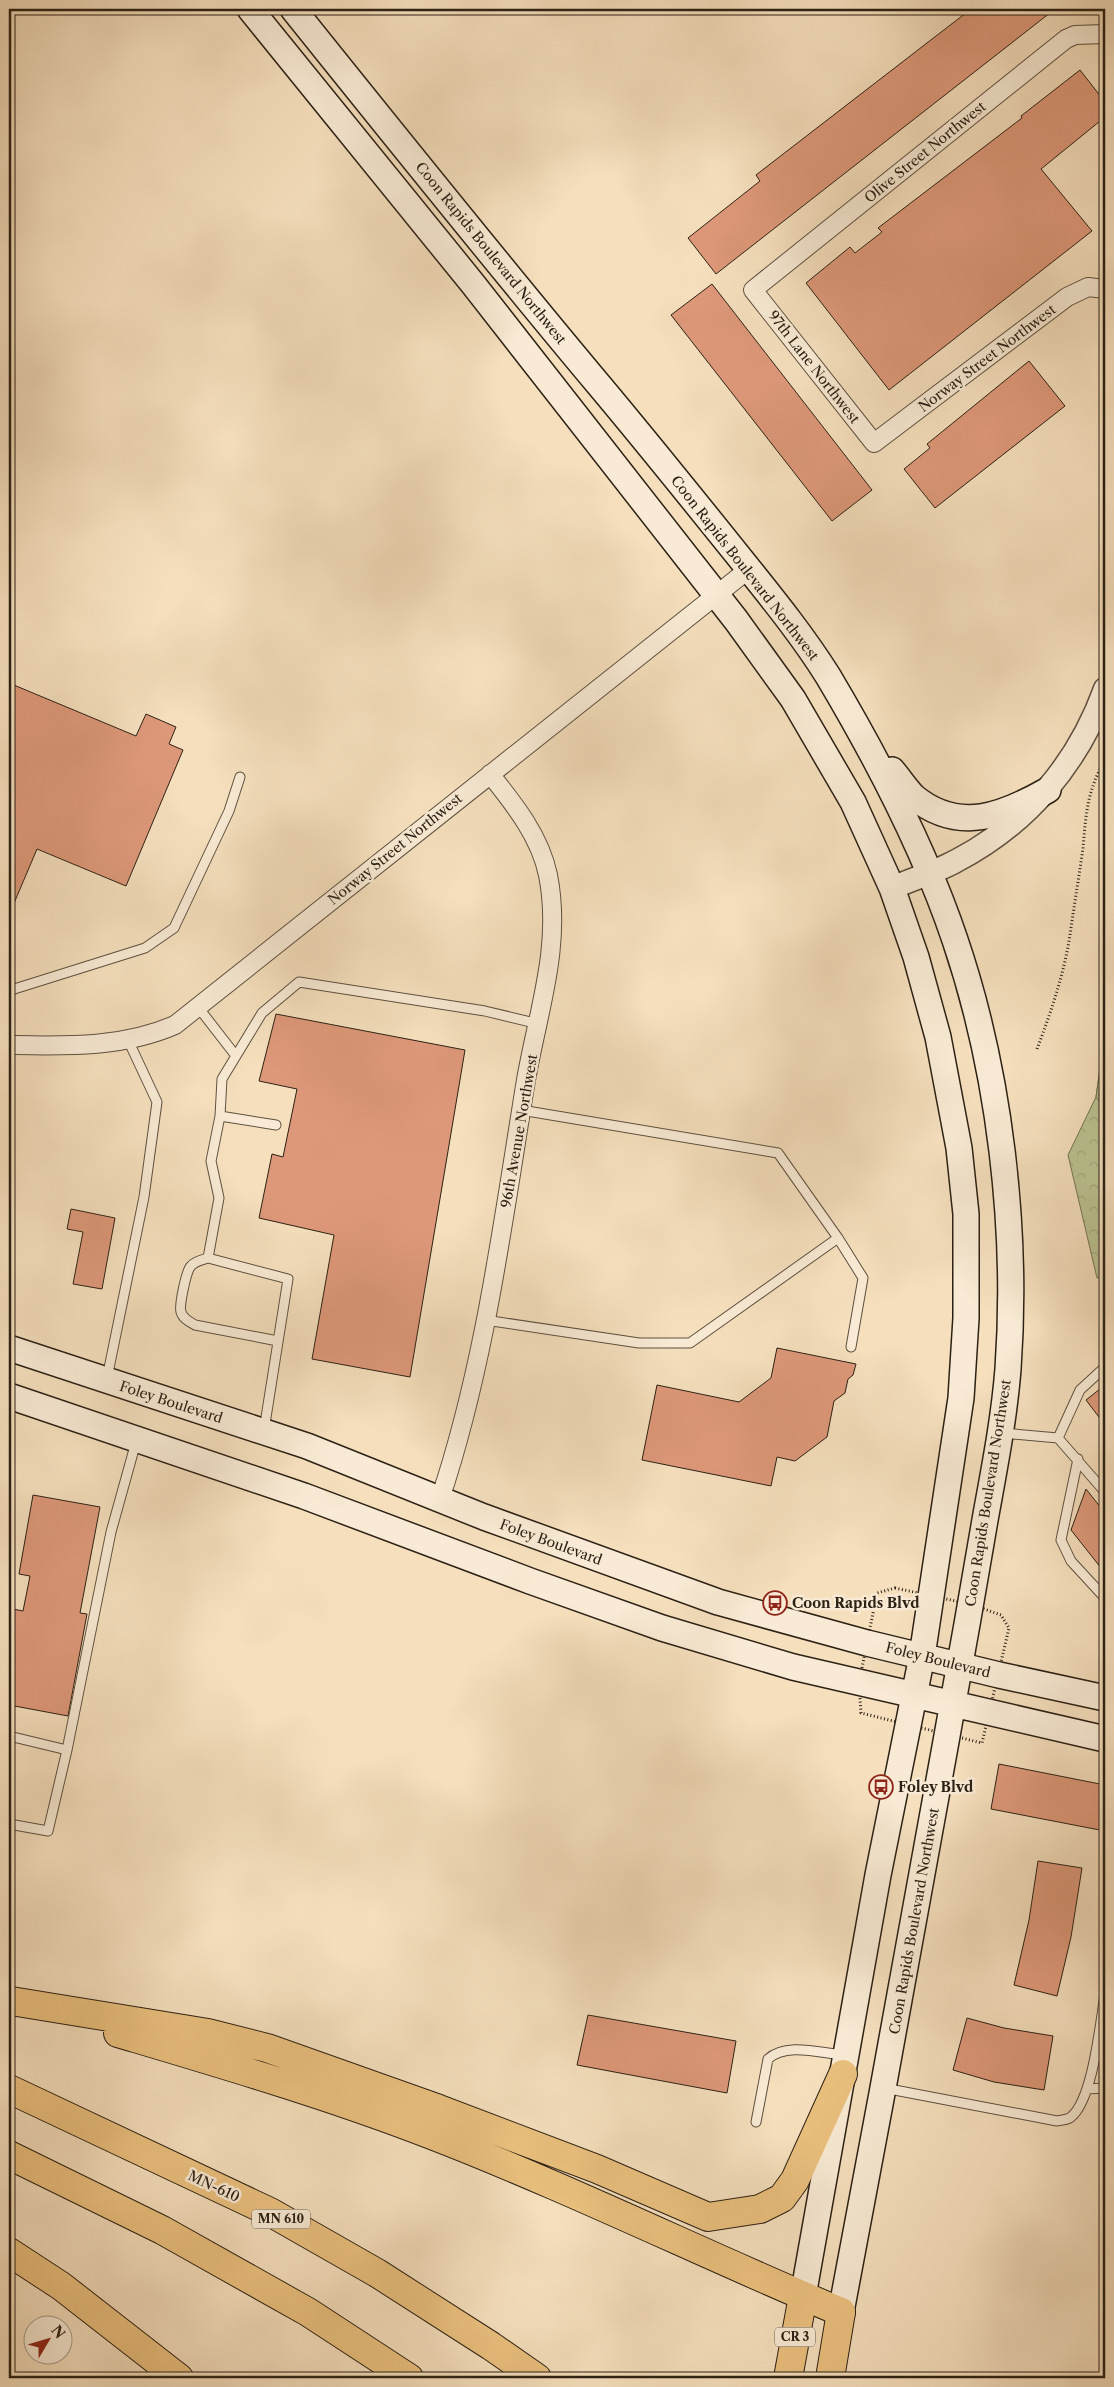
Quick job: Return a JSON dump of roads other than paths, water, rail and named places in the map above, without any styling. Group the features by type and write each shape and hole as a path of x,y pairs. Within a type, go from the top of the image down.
{"main road":[{"name":"CR 3","path":"250,9 473,284 767,661 827,754 853,802 892,888 916,957 938,1036 958,1148 966,1214 967,1279 961,1398 922,1656 878,1875 788,2378"},
{"name":"Coon Rapids Boulevard Northwest","path":"293,9 500,266 650,446 749,569 790,621 827,674 899,807 930,872 957,945 976,1015 1001,1141 1008,1202 1010,1288 1008,1368 1000,1433 960,1666 830,2378"},
{"path":"844,706 878,755 913,795 930,808 950,815 967,818 991,815 1015,809 1048,790"},
{"name":"Foley Boulevard","path":"9,1348 307,1446 484,1517 718,1602 867,1643 1105,1698"},
{"path":"9,1396 304,1496 530,1581 662,1628 793,1667 953,1705 1105,1738"},
{"path":"10,2000 208,2033 267,2048 439,2109 578,2162 708,2217 760,2209 782,2198 795,2180 844,2065"},
{"path":"10,2000 264,2077 429,2134 585,2198 841,2312"},
{"name":"MN-610","path":"9,2089 270,2212 377,2273 491,2346 537,2378"},
{"path":"9,2154 162,2230 308,2312 409,2378"},
{"path":"9,2252 61,2286 178,2378"}],"street":[{"name":"Olive Street Northwest","path":"753,290 1066,39 1075,35 1105,34"},
{"name":"Norway Street Northwest","path":"874,443 1067,297 1088,287 1105,289"},
{"name":"97th Lane Northwest","path":"753,290 874,443"},
{"name":"Norway Street Northwest","path":"9,1044 69,1046 128,1040 152,1035 175,1025 715,594 749,569"},
{"path":"892,888 955,862 986,843 1026,813 1048,790 1081,744 1097,712 1105,688"},
{"name":"96th Avenue Northwest","path":"440,1500 463,1424 485,1320 522,1110 550,970 552,906 548,873 536,841 523,816 490,774"}],"lane":[{"path":"9,993 11,990 145,948 174,928 229,811 240,777"},
{"path":"208,1258 219,1198 211,1161 220,1116 222,1080 262,1013 299,982 485,1011 539,1024"},
{"path":"198,1007 236,1056"},
{"path":"106,1381 144,1197 157,1102 128,1040"},
{"path":"522,1110 778,1153 838,1238 863,1278 851,1347"},
{"path":"220,1116 276,1126"},
{"path":"485,1320 638,1343 690,1343 838,1238"},
{"path":"264,1433 288,1278 208,1258 197,1261 189,1268 180,1303 181,1312 187,1320 195,1325 278,1340"},
{"path":"1058,1438 1080,1390 1086,1382 1105,1367"},
{"path":"1000,1433 1058,1438 1105,1492"},
{"path":"9,1824 48,1831 67,1750 111,1532 136,1439"},
{"path":"1078,1459 1060,1540 1071,1561 1105,1598"},
{"path":"9,1736 67,1750"},
{"path":"884,2088 1056,2122 1070,2119 1081,2105 1087,2089 1105,1995"},
{"path":"756,2122 768,2059 773,2054 785,2050 844,2065"},
{"path":"1087,2089 1105,2088"}],"place":[{"name":"Coon Rapids Blvd","path":"775,1603"},
{"name":"Foley Blvd","path":"881,1787"}]}
